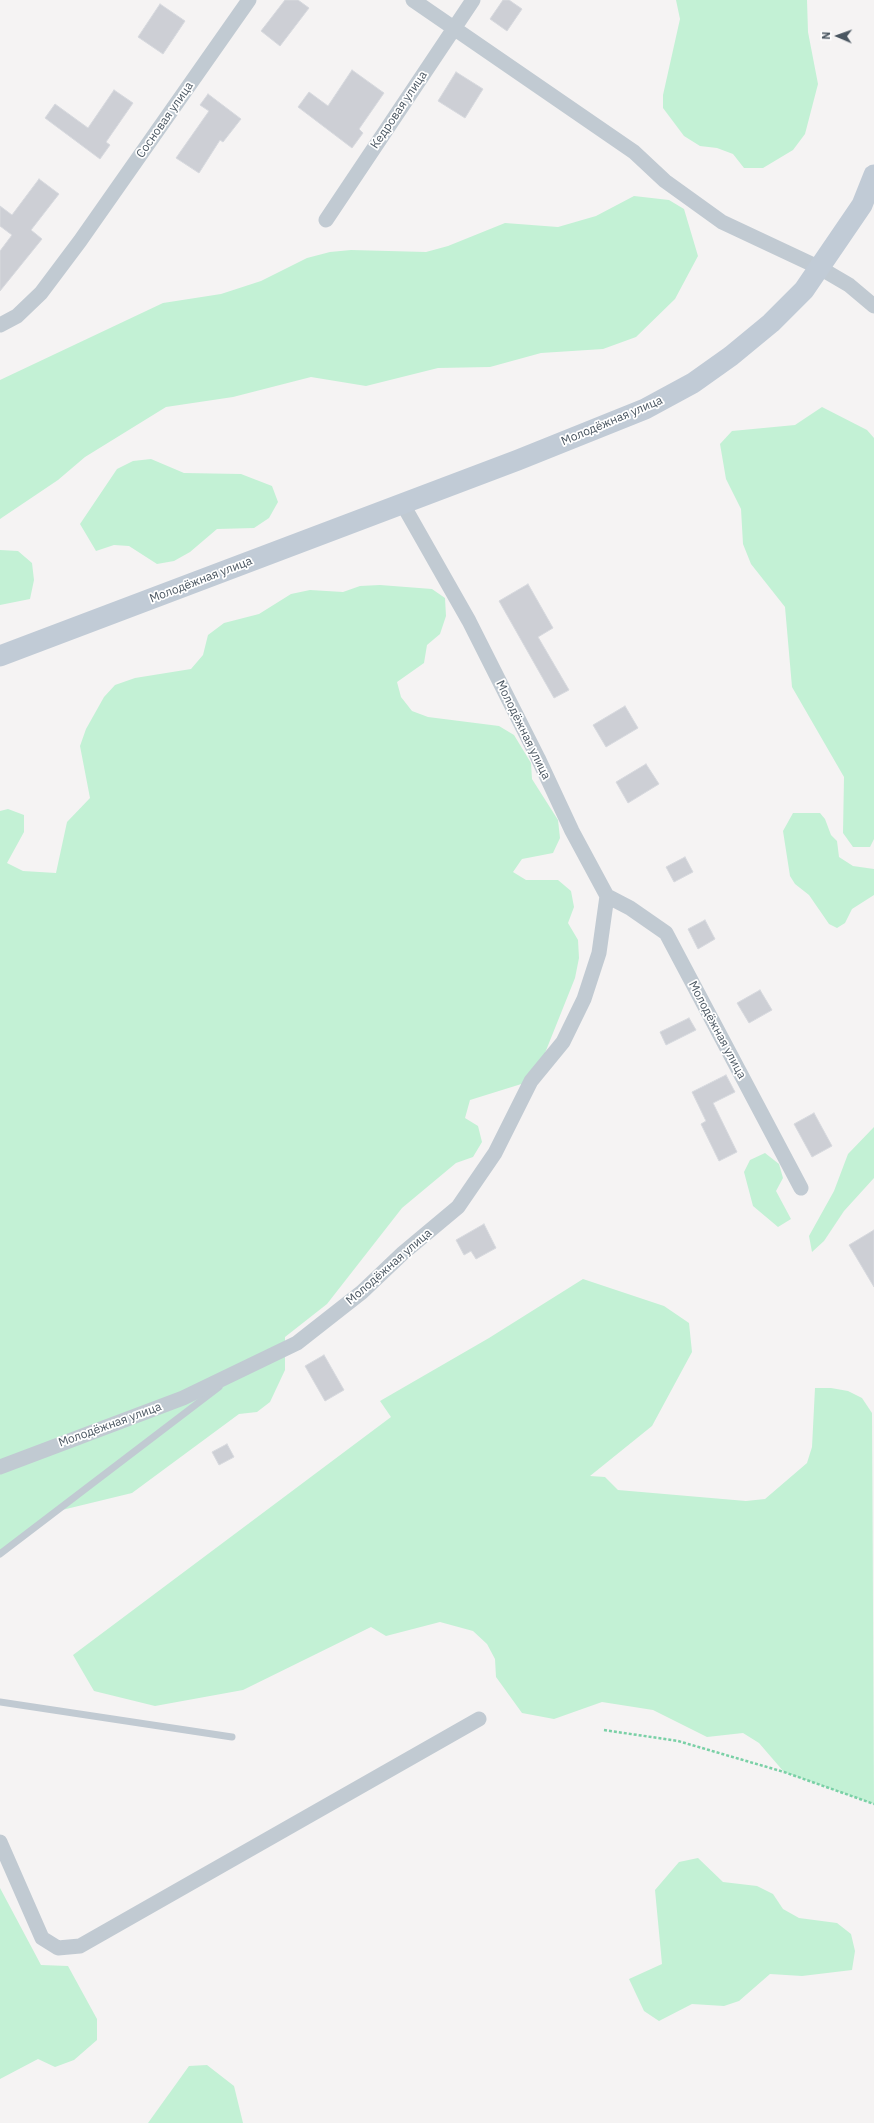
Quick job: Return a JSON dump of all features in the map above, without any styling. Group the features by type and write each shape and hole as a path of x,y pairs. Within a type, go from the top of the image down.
{"street":[{"name":"Сосновая улица","path":"0,325 17,316 41,293 249,0"},
{"path":"413,0 634,152 665,181 722,222 820,268 849,285 874,306"},
{"name":"Кедровая улица","path":"326,220 473,0"},
{"name":"Молодёжная улица","path":"0,656 518,460 646,409 693,383 731,356 771,323 804,290 862,205 874,175"},
{"name":"Молодёжная улица","path":"402,503 469,621 538,758 572,831 607,896 630,908 666,933 801,1188"},
{"name":"Молодёжная улица","path":"0,1467 183,1398 297,1342 362,1292 403,1253 458,1207 496,1153 531,1081 563,1042 584,999 599,953 607,896"},
{"path":"0,1842 42,1938 58,1948 80,1946 479,1719"}],"lane":[{"path":"0,1554 243,1369"},
{"path":"0,1702 232,1737"}],"path":[{"path":"604,1730 678,1741 784,1772 874,1804"}],"green space":[{"path":"676,0 807,0 808,32 818,84 805,134 793,150 763,168 744,168 733,154 717,148 700,146 684,136 663,108 663,95 680,19"},
{"path":"634,196 669,200 684,209 698,256 675,299 636,337 603,349 541,353 490,367 438,368 366,386 311,377 233,397 166,407 85,457 58,480 0,519 0,380 163,303 221,294 261,281 307,258 330,252 351,250 426,252 448,246 505,223 558,227 596,216"},
{"path":"822,407 867,430 874,438 874,839 870,847 853,847 843,833 844,777 792,687 785,607 751,564 743,544 741,509 726,479 720,444 732,431 795,425"},
{"path":"151,459 184,473 241,474 272,486 278,502 269,518 254,528 217,529 190,552 174,561 157,564 129,546 114,545 96,551 80,524 117,469 133,461"},
{"path":"0,550 18,551 32,563 34,580 30,599 0,605"},
{"path":"380,585 432,589 445,598 446,616 440,634 427,645 424,663 397,682 401,697 412,711 428,717 499,726 514,735 531,763 532,779 558,820 560,838 553,853 522,859 513,872 526,880 558,880 571,891 574,907 568,923 578,940 579,958 575,978 541,1063 531,1081 470,1100 465,1118 478,1126 482,1142 473,1157 456,1163 402,1208 327,1304 285,1337 285,1370 270,1402 257,1412 239,1414 132,1493 62,1510 0,1551 0,811 8,809 24,815 24,832 7,863 23,871 56,873 67,822 90,798 80,746 86,729 104,697 115,685 135,678 191,669 203,655 208,635 224,623 259,614 291,594 310,590 343,592 360,586"},
{"path":"793,813 820,813 825,819 831,835 837,841 839,857 853,866 874,869 874,895 852,909 845,923 837,928 829,924 809,895 795,884 790,876 783,831"},
{"path":"874,1127 874,1178 844,1211 824,1241 812,1252 809,1236 834,1191 848,1154"},
{"path":"765,1153 779,1164 783,1178 776,1191 791,1219 778,1227 753,1206 744,1172 750,1160"},
{"path":"583,1279 664,1306 689,1323 692,1352 652,1426 590,1476 605,1477 618,1490 746,1501 765,1499 807,1463 812,1447 815,1388 831,1388 848,1391 862,1398 872,1413 874,1804 784,1772 759,1743 743,1733 707,1737 653,1710 602,1702 554,1719 522,1713 496,1677 495,1659 487,1644 473,1631 440,1622 386,1636 371,1627 243,1690 155,1706 94,1691 73,1655 391,1417 380,1401 489,1338"},
{"path":"698,1858 723,1882 757,1886 773,1894 783,1909 799,1918 837,1923 851,1934 855,1951 852,1970 802,1976 770,1974 739,2001 724,2006 692,2004 659,2021 644,2011 629,1979 662,1964 655,1890 679,1862"},
{"path":"0,1888 41,1965 68,1966 97,2019 97,2040 74,2060 55,2067 38,2059 0,2079"},
{"path":"207,2065 234,2086 243,2123 148,2123 189,2066"}],"building":[{"path":"285,0 298,0 309,8 280,46 261,31"},
{"path":"503,0 509,0 522,9 507,31 490,19"},
{"path":"160,4 185,21 163,54 138,37"},
{"path":"352,70 384,93 359,129 363,133 352,148 298,107 309,92 328,106"},
{"path":"456,72 483,89 465,118 438,101"},
{"path":"114,90 133,103 106,142 110,145 100,159 45,118 55,104 88,128"},
{"path":"208,94 241,119 223,142 220,140 199,173 176,158 209,111 200,105"},
{"path":"39,179 59,194 31,230 42,239 0,291 0,251 12,235 0,226 0,206 12,215"},
{"path":"528,584 553,628 538,637 569,690 554,698 499,601"},
{"path":"625,706 638,728 606,747 593,725"},
{"path":"646,764 659,784 628,803 616,782"},
{"path":"685,857 693,872 674,882 666,867"},
{"path":"705,920 715,939 698,949 688,929"},
{"path":"760,990 772,1010 749,1023 737,1003"},
{"path":"689,1018 696,1030 666,1045 660,1032"},
{"path":"726,1075 735,1092 713,1103 737,1152 719,1161 701,1124 706,1121 692,1092"},
{"path":"814,1113 832,1146 812,1157 794,1124"},
{"path":"484,1224 496,1248 476,1259 471,1251 464,1255 456,1240"},
{"path":"874,1230 874,1287 849,1245"},
{"path":"324,1355 344,1390 325,1401 305,1366"},
{"path":"227,1444 234,1457 219,1465 212,1452"}]}
